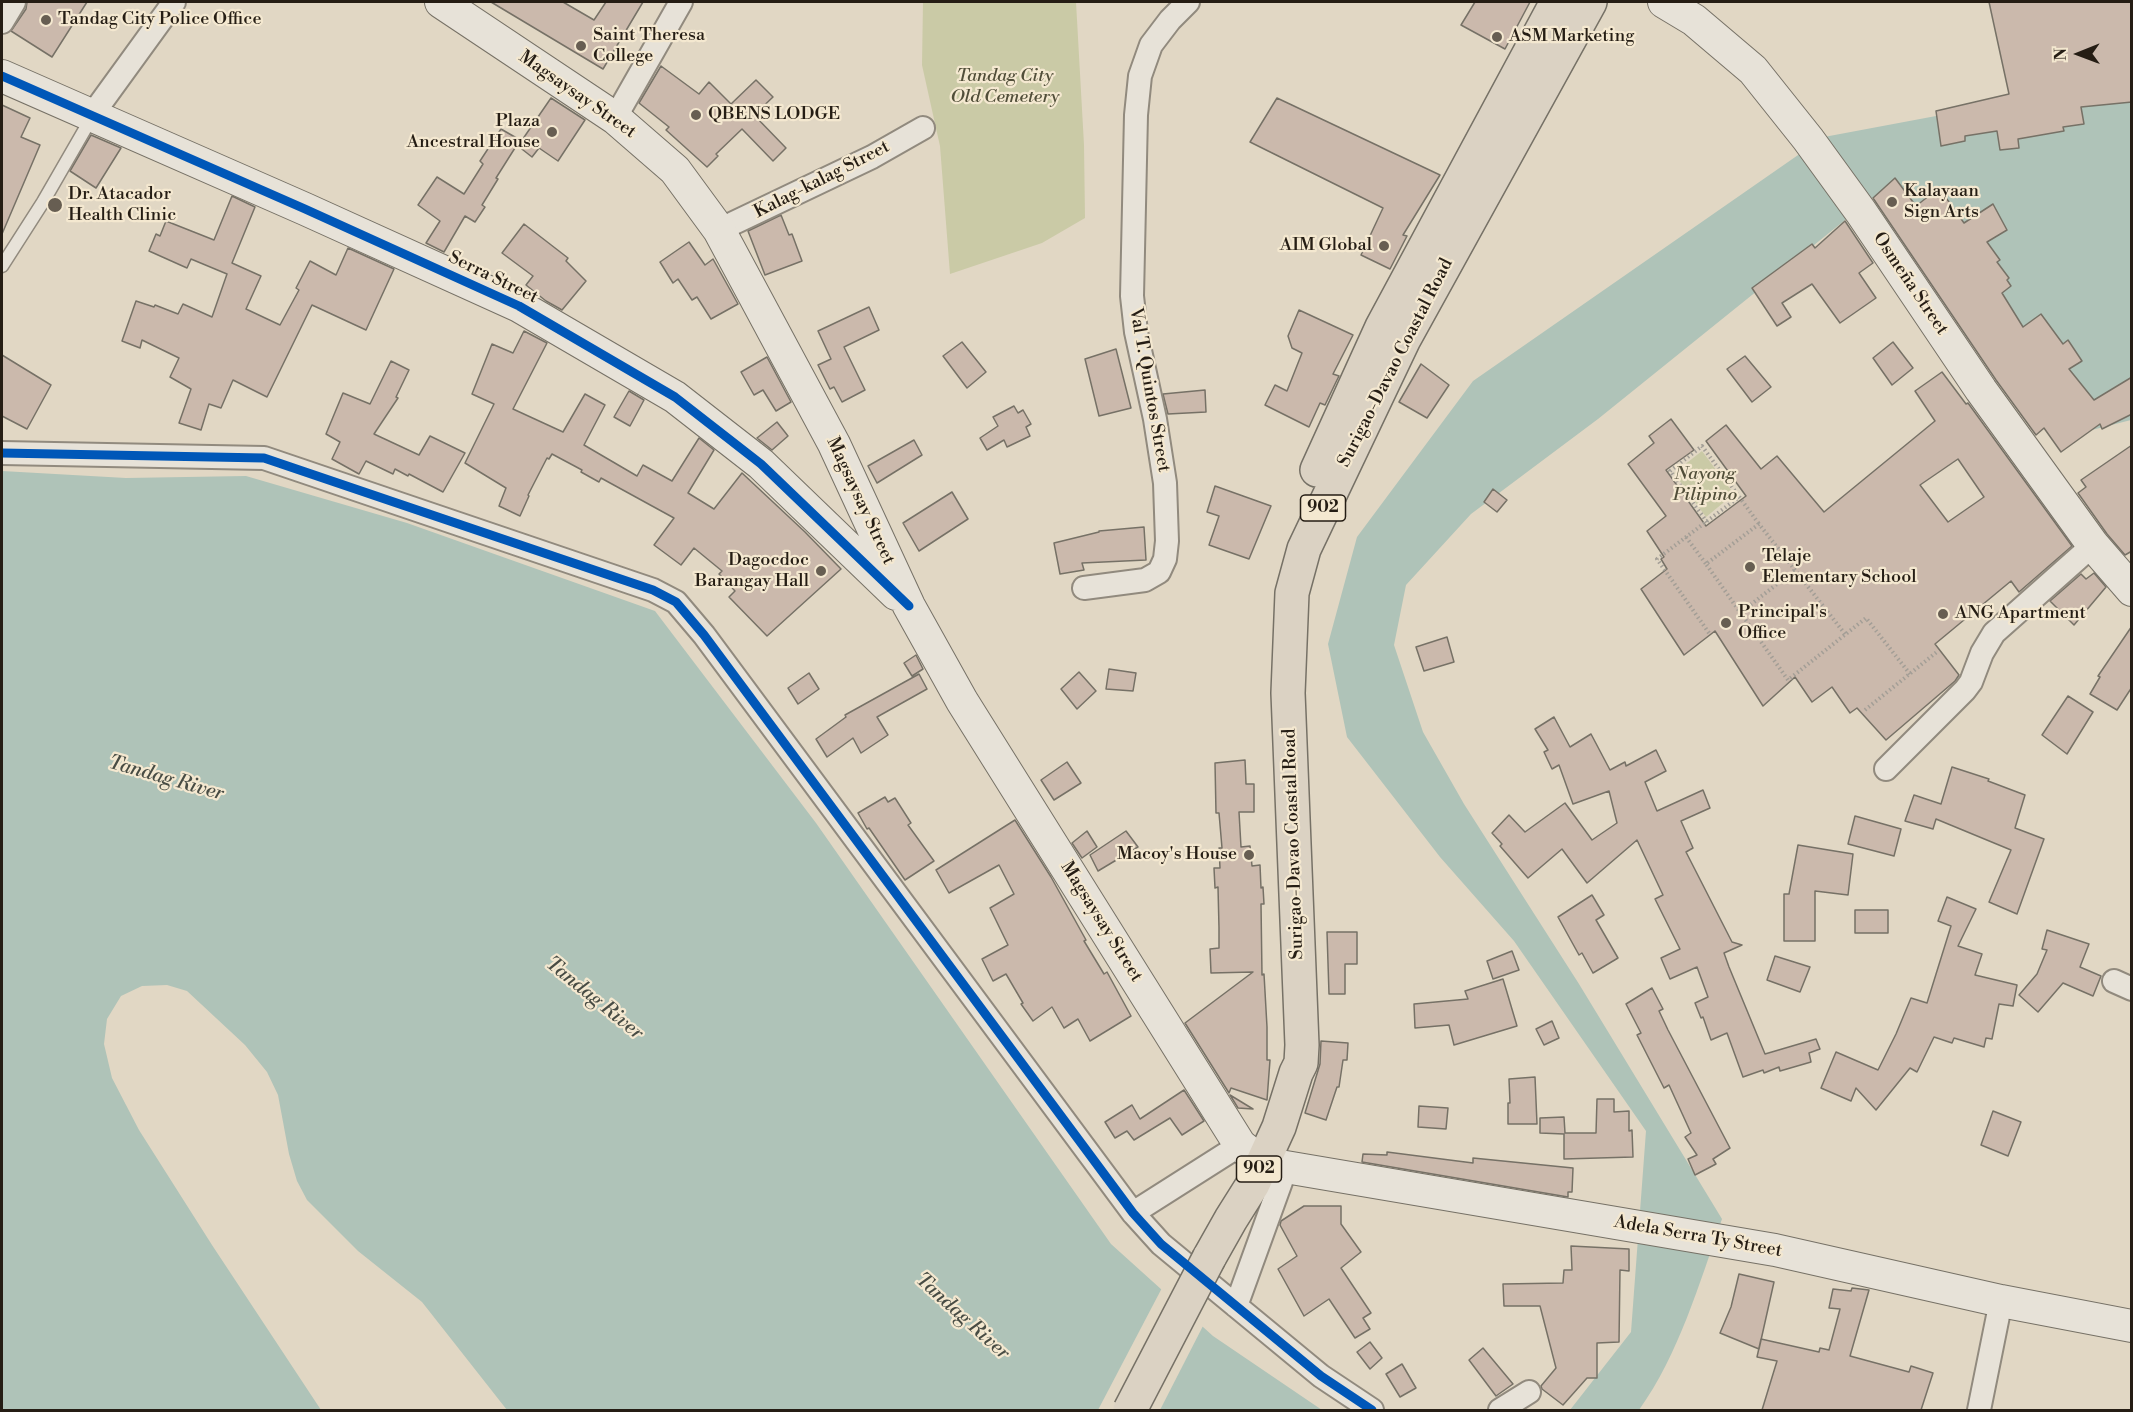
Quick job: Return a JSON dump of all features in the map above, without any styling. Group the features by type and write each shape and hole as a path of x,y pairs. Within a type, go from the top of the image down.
{"highway":[{"name":"Surigao-Davao Coastal Road","path":"1130,1410 1209,1258 1253,1184 1279,1127 1296,1073 1288,1055 1285,1034 1278,664 1267,637 1271,597 1284,543 1393,333 1557,2"},
{"name":"Surigao-Davao Coastal Road","path":"1393,333 1590,2"}],"main road":[{"name":"Magsaysay Street","path":"441,2 615,118 675,170 719,230 834,444 909,606 962,701 1263,1159"},
{"name":"Osmeña Street","path":"1664,2 1694,20 1753,70 1808,139 1861,212 1981,390 2093,545 2132,590"},
{"name":"Serra Street","path":"2,76 519,306 675,397 761,464 909,606"},
{"name":"Adela Serra Ty Street","path":"1263,1159 1775,1250 2001,1300 2132,1326"}],"street":[{"path":"2,22 14,2"},
{"path":"92,116 174,2"},
{"path":"615,118 681,2"},
{"name":"Val T. Quintos Street","path":"1084,588 1145,580 1159,572 1165,559 1167,541 1165,483 1155,419 1136,332 1132,296 1136,115 1140,76 1151,45 1170,20 1188,2"},
{"name":"Kalag-kalag Street","path":"719,230 872,157 923,128"},
{"path":"2,453 264,458 653,590 676,602 711,645 1133,1213 1161,1244 1236,1306 1321,1376 1372,1410"},
{"path":"1886,769 1965,690 1994,633 2093,545"},
{"path":"1133,1213 1263,1159"},
{"path":"1236,1306 1263,1159"},
{"path":"1979,1410 2001,1300"},
{"path":"1500,1410 1529,1392"}],"lane":[{"path":"2,266 43,202 92,116"}],"path":[{"path":"1707,522 1670,471 1702,446 1759,524 1845,634"},
{"path":"1709,633 1657,559 1739,497"},
{"path":"1706,564 1759,524"},
{"path":"1686,537 1788,680 1866,618 1910,674"},
{"path":"1740,613 1795,570"},
{"path":"1865,710 1938,651"}],"green space":[{"name":"Tandag City Old Cemetery","path":"923,2 1076,2 1084,145 1085,218 1042,243 950,274 940,146 922,65"},
{"name":"Nayong Pilipino","path":"1702,451 1734,494 1706,517 1674,473"}],"water":[{"path":"2131,84 2131,420 2084,432 2018,352 1896,179 1598,419 1471,514 1406,585 1394,645 1423,732 1464,804 1579,984 1722,1219 1677,1342 1666,1366 1639,1410 1570,1410 1631,1332 1646,1131 1514,941 1440,857 1347,737 1328,644 1357,537 1473,381 1824,137 1952,113"},
{"name":"Tandag River","path":"2,471 126,478 246,476 407,523 655,611 816,823 1111,1244 1213,1336 1322,1410 507,1410 422,1302 358,1251 307,1200 297,1181 289,1154 278,1095 267,1072 245,1045 187,991 167,985 142,986 121,996 107,1019 104,1044 112,1078 139,1130 321,1410 2,1410"}],"pier":[{"path":"1163,1286 1204,1324 1160,1410 1098,1410"}],"building":[{"name":"Tandag City Police Office","path":"27,2 87,2 52,57 11,31 26,9"},
{"path":"491,2 563,2 594,20 606,2 643,2 603,69"},
{"name":"ASM Marketing","path":"1475,2 1530,2 1505,49 1461,25"},
{"path":"1989,2 2132,2 2132,102 2081,107 2084,124 2063,127 2064,131 2018,139 2019,148 2000,150 1997,131 1965,136 1965,141 1941,146 1936,111 2009,94"},
{"path":"661,66 699,94 709,82 731,104 756,80 773,97 754,115 786,148 773,161 742,129 716,154 718,156 707,167 666,130 669,127 639,103"},
{"name":"Plaza Ancestral House","path":"551,98 585,120 558,161 539,148 532,157 518,146"},
{"path":"1277,98 1440,175 1403,235 1407,236 1390,269 1361,255 1383,208 1250,142"},
{"path":"2,105 30,118 21,137 40,145 2,234"},
{"path":"501,129 520,140 496,178 498,179 482,205 485,207 475,222 465,216 444,252 426,243 440,221 418,205 437,177 464,194 483,164 480,161"},
{"path":"91,135 121,148 96,188 70,171"},
{"path":"1895,178 1916,206 1939,188 1964,223 1993,204 2007,230 1987,242 2000,260 1997,262 2009,278 2007,280 2011,286 2002,293 2023,327 2041,314 2063,344 2068,340 2082,361 2069,369 2094,400 2132,377 2132,414 2102,429 2100,424 2061,452 2044,428 2036,435 1873,198"},
{"path":"232,196 255,207 232,263 261,276 246,309 280,325 299,290 296,288 310,261 336,275 348,248 394,269 366,330 312,305 267,397 233,380 221,408 209,404 201,430 179,423 191,389 170,377 179,358 142,340 140,348 122,341 136,301 178,314 183,304 212,317 227,274 191,259 187,268 149,251 156,234 160,236 166,221 214,240"},
{"path":"781,215 789,235 792,234 802,261 765,275 748,231"},
{"path":"1845,221 1873,263 1859,273 1876,298 1840,323 1812,284 1782,303 1791,317 1777,326 1752,288 1812,244 1815,248"},
{"path":"524,224 568,258 566,261 586,281 562,310 526,285 533,276 502,253"},
{"path":"689,242 705,265 713,259 738,304 711,319 697,297 692,300 678,279 673,283 660,262"},
{"path":"869,307 879,330 844,347 865,390 842,402 834,387 830,389 818,365 831,359 818,331"},
{"path":"1299,310 1353,335 1333,374 1339,376 1325,405 1320,403 1309,427 1265,405 1275,385 1287,391 1302,353 1292,348 1288,336"},
{"path":"524,331 547,343 513,409 563,432 585,394 605,405 584,445 637,476 643,465 672,481 699,438 714,450 688,493 714,509 742,473 841,569 767,636 729,597 735,591 719,574 722,571 694,548 681,565 654,545 674,518 601,478 599,482 552,454 549,459 547,458 520,516 499,506 506,488 465,463 494,404 472,394 492,344 513,353"},
{"path":"962,342 986,372 967,388 943,356"},
{"path":"1893,342 1913,368 1892,385 1873,358"},
{"path":"1116,349 1131,408 1099,416 1085,359"},
{"path":"2,355 51,385 27,429 2,416"},
{"path":"1745,356 1771,387 1752,402 1727,369"},
{"path":"767,357 791,402 776,411 763,390 754,395 741,372"},
{"path":"391,361 409,370 396,397 398,398 374,434 419,455 430,436 465,453 443,492 395,469 393,474 366,461 359,474 332,459 340,442 326,434 343,393 370,404"},
{"path":"1421,364 1449,385 1427,418 1399,402"},
{"name":"Telaje Elementary School","path":"1942,372 1966,404 1968,403 2072,546 2019,592 2011,581 1935,644 1959,675 1955,681 1886,740 1857,708 1850,713 1832,687 1812,702 1795,677 1763,706 1715,631 1684,655 1641,589 1667,569 1661,559 1664,557 1647,531 1666,516 1628,464 1654,443 1649,436 1671,419 1694,450 1666,470 1706,526 1746,496 1706,441 1726,425 1761,469 1777,456 1824,512 1935,421 1915,391","holes":["1958,459 1984,497 1948,522 1920,485"]},
{"path":"1205,390 1206,412 1168,414 1163,394"},
{"path":"629,391 644,400 630,426 614,417"},
{"path":"1014,406 1018,413 1023,410 1031,424 1026,427 1030,436 1007,447 1004,440 987,450 980,438 998,426 993,417"},
{"path":"777,422 788,436 772,450 757,438"},
{"path":"914,440 922,455 877,483 868,466"},
{"path":"2132,445 2132,551 2125,555 2078,493 2086,487 2081,480"},
{"path":"1215,486 1271,506 1249,559 1209,545 1219,516 1207,512"},
{"path":"1493,489 1507,500 1497,512 1484,502"},
{"path":"952,492 968,519 919,551 903,523"},
{"path":"1144,527 1146,560 1082,563 1084,570 1060,574 1054,543 1099,531"},
{"path":"2094,573 2106,587 2074,625 2050,601 2081,574 2086,579"},
{"path":"2132,626 2132,687 2117,710 2090,694 2100,677 2098,676"},
{"path":"1447,637 1454,662 1424,671 1416,647"},
{"path":"916,655 923,669 912,676 904,663"},
{"path":"1109,669 1136,673 1133,691 1106,689"},
{"path":"1079,672 1096,691 1077,709 1061,689"},
{"path":"809,673 819,689 798,704 788,688"},
{"path":"919,674 927,689 877,717 888,735 861,753 853,738 827,757 816,739 846,717 845,715"},
{"path":"2068,696 2093,712 2067,754 2042,735"},
{"path":"1554,717 1570,747 1591,734 1610,770 1625,762 1626,766 1656,750 1666,771 1645,782 1657,811 1703,790 1710,808 1681,821 1693,848 1686,852 1732,942 1742,945 1724,953 1729,967 1765,1054 1816,1039 1820,1049 1809,1053 1811,1062 1780,1071 1779,1067 1764,1073 1763,1070 1743,1077 1727,1033 1711,1040 1695,1003 1708,997 1697,967 1670,979 1661,958 1680,949 1655,899 1663,895 1637,840 1587,883 1562,849 1528,878 1500,846 1502,844 1492,833 1509,815 1525,832 1565,803 1592,840 1617,823 1609,791 1573,804 1559,765 1552,769 1544,752 1548,750 1535,729"},
{"path":"1245,760 1246,784 1254,784 1254,812 1239,812 1241,847 1250,846 1252,866 1260,865 1261,888 1263,887 1264,904 1261,904 1262,975 1264,974 1267,1060 1270,1060 1267,1100 1231,1088 1229,1093 1185,1023 1253,972 1211,973 1210,949 1219,948 1218,887 1215,888 1214,868 1220,868 1219,848 1222,848 1219,813 1216,813 1215,763"},
{"path":"1067,762 1081,783 1054,800 1041,780"},
{"path":"1952,767 1989,779 1988,781 2025,795 2015,828 2044,839 2017,914 1989,902 2011,850 1936,819 1933,829 1905,821 1914,795 1941,804"},
{"path":"885,797 888,802 895,798 911,823 908,825 934,861 905,880 869,828 867,829 858,813"},
{"path":"1855,816 1901,829 1894,856 1848,844"},
{"path":"1015,820 1051,877 1086,940 1084,941 1104,974 1107,972 1131,1016 1090,1041 1078,1019 1064,1028 1052,1007 1033,1021 1021,1004 1023,1003 1006,974 993,981 982,959 1008,945 990,908 1014,894 999,865 949,893 936,870"},
{"path":"1087,831 1097,847 1082,858 1072,843"},
{"path":"1126,831 1138,847 1098,871 1090,855"},
{"path":"1798,845 1853,854 1848,895 1815,891 1815,941 1784,941 1784,894 1789,894"},
{"path":"1592,895 1604,915 1596,920 1618,958 1593,973 1582,953 1579,955 1558,917"},
{"path":"1947,897 1976,909 1958,946 1982,954 1975,975 2017,985 2013,1006 1999,1004 1992,1039 1986,1038 1984,1047 1954,1038 1952,1043 1934,1037 1917,1072 1910,1068 1876,1110 1856,1088 1851,1101 1821,1088 1836,1052 1878,1070 1911,998 1927,1003 1951,926 1938,921"},
{"path":"1855,910 1888,910 1888,933 1855,933"},
{"path":"2047,930 2089,944 2080,967 2101,976 2093,996 2063,983 2038,1012 2019,995 2037,974 2047,950 2042,949"},
{"path":"1327,932 1357,932 1357,964 1345,964 1345,994 1329,994"},
{"path":"1512,951 1519,970 1493,979 1487,961"},
{"path":"1775,956 1810,967 1800,992 1767,980"},
{"path":"1503,979 1517,1026 1454,1045 1449,1025 1415,1028 1414,1004 1468,999 1465,991"},
{"path":"1652,988 1663,1009 1659,1011 1668,1030 1730,1148 1713,1159 1716,1164 1695,1175 1688,1159 1697,1155 1685,1137 1691,1133 1669,1085 1664,1088 1637,1035 1641,1033 1626,1004"},
{"path":"1552,1021 1559,1038 1544,1045 1536,1029"},
{"path":"1321,1041 1348,1043 1347,1060 1343,1060 1339,1087 1337,1087 1326,1120 1305,1113 1320,1064"},
{"path":"1535,1077 1537,1124 1508,1124 1509,1079"},
{"path":"1184,1090 1204,1121 1182,1135 1170,1118 1134,1140 1127,1131 1115,1138 1105,1122 1132,1105 1140,1119"},
{"path":"1230,1095 1253,1109 1238,1108"},
{"path":"1597,1099 1614,1099 1614,1112 1629,1111 1633,1157 1564,1159 1564,1134 1540,1133 1540,1118 1564,1117 1565,1133 1596,1133"},
{"path":"1419,1106 1448,1108 1446,1129 1418,1127"},
{"path":"1993,1111 2021,1122 2008,1156 1981,1145"},
{"path":"1387,1152 1473,1163 1473,1158 1573,1168 1572,1192 1568,1192 1568,1197 1362,1162 1363,1154 1387,1155"},
{"path":"1304,1206 1341,1206 1341,1224 1361,1252 1341,1268 1371,1313 1363,1318 1370,1329 1355,1338 1329,1299 1304,1316 1278,1269 1297,1256 1280,1225 1281,1221"},
{"path":"1571,1246 1629,1249 1629,1271 1620,1270 1619,1342 1597,1343 1597,1378 1587,1378 1563,1405 1541,1386 1556,1368 1540,1306 1504,1306 1503,1284 1563,1283 1564,1270 1572,1270"},
{"path":"1739,1274 1774,1282 1759,1349 1720,1333 1731,1307"},
{"path":"1852,1288 1869,1290 1850,1356 1909,1372 1911,1366 1933,1373 1921,1410 1762,1410 1777,1361 1757,1357 1761,1339 1819,1352 1820,1348 1829,1350 1840,1309 1829,1308 1833,1289 1851,1291"},
{"path":"1370,1342 1382,1358 1370,1369 1357,1352"},
{"path":"1483,1348 1513,1384 1496,1396 1469,1360"},
{"path":"1402,1364 1416,1388 1400,1397 1386,1374"}],"cycle path":[{"path":"2,76 519,306 675,397 761,464 909,606"},
{"path":"2,453 264,458 653,590 676,602 704,635 1133,1213 1161,1244 1321,1376 1372,1410"}],"place":[{"name":"Tandag City Police Office","path":"46,20"},
{"name":"ASM Marketing","path":"1497,37"},
{"name":"Saint Theresa College","path":"581,46"},
{"name":"QBENS LODGE","path":"696,115"},
{"name":"Plaza Ancestral House","path":"552,132"},
{"name":"Kalayaan Sign Arts","path":"1892,202"},
{"name":"Dr. Atacador Health Clinic","path":"55,205"},
{"name":"AIM Global","path":"1384,246"},
{"name":"Telaje Elementary School","path":"1750,567"},
{"name":"Dagocdoc Barangay Hall","path":"821,571"},
{"name":"ANG Apartment","path":"1943,614"},
{"name":"Principal's Office","path":"1726,623"},
{"name":"Macoy's House","path":"1249,855"}]}
